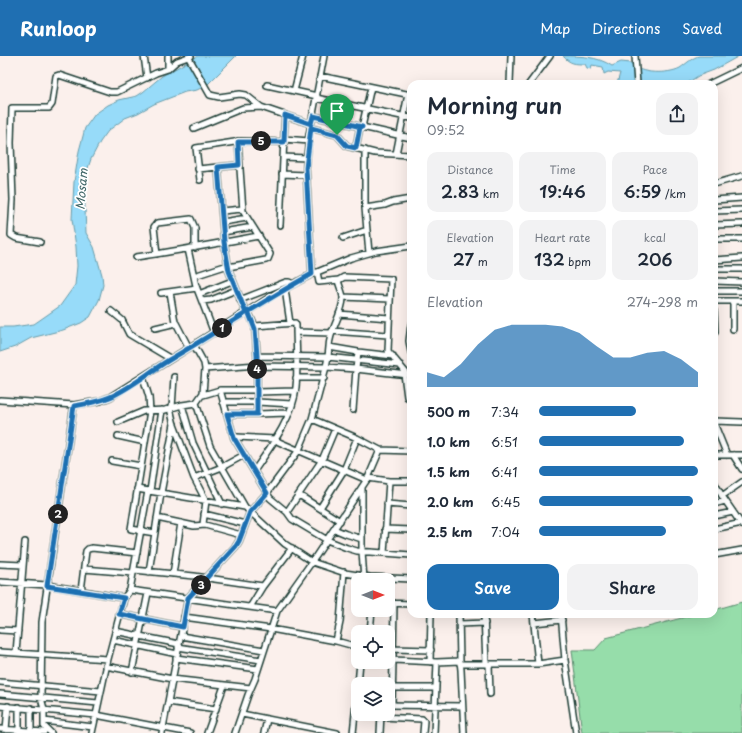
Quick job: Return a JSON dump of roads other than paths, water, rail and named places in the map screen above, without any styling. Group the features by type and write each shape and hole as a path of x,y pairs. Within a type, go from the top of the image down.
{"street":[{"path":"144,56 147,78"},
{"path":"168,56 168,69"},
{"path":"294,91 303,56"},
{"path":"324,56 311,126 306,175 315,273 319,282 338,280 344,277 390,279 388,350 407,374"},
{"path":"510,80 511,56"},
{"path":"532,80 550,56"},
{"path":"635,56 637,80"},
{"path":"40,242 16,238 10,235 13,200 11,143 12,108 49,108 52,104 56,76 115,92 168,69 177,61 190,58 208,93 219,97 240,94 246,95 261,107 337,135 347,146 375,153 407,155"},
{"path":"717,80 742,68"},
{"path":"320,76 407,93"},
{"path":"267,85 407,117"},
{"path":"356,148 371,87"},
{"path":"396,154 407,105"},
{"path":"194,128 243,108 261,107"},
{"path":"280,225 285,115"},
{"path":"313,116 407,137"},
{"path":"200,180 196,148 238,142 309,141"},
{"path":"194,276 228,266 268,259 270,254 242,209 238,142"},
{"path":"365,150 365,208 369,253"},
{"path":"283,157 307,158"},
{"path":"198,169 239,165"},
{"path":"218,167 224,242 228,266 232,281 240,300 254,326 257,356 257,414"},
{"path":"282,174 306,175"},
{"path":"718,183 742,176"},
{"path":"718,200 742,198"},
{"path":"365,208 407,200"},
{"path":"222,211 242,209"},
{"path":"718,211 742,210"},
{"path":"157,254 154,225 157,223 188,218 193,220 195,228 195,248"},
{"path":"223,222 247,218"},
{"path":"718,225 742,224"},
{"path":"223,232 253,227"},
{"path":"343,238 367,230"},
{"path":"136,256 195,248 259,236"},
{"path":"718,239 742,239"},
{"path":"0,400 74,406 100,401 110,397 143,377 293,284 351,258 369,253 407,247"},
{"path":"188,249 197,288 214,333"},
{"path":"718,260 742,258"},
{"path":"718,269 742,269"},
{"path":"163,730 188,598 236,546 250,512 267,493 299,450 312,419 324,378 328,357 329,339 343,297 338,280"},
{"path":"199,294 232,281"},
{"path":"718,281 742,282"},
{"path":"240,300 286,282 293,284"},
{"path":"161,293 197,288"},
{"path":"285,289 290,323"},
{"path":"202,301 211,300 236,290"},
{"path":"718,291 742,291"},
{"path":"170,292 175,322 177,323 189,348"},
{"path":"343,297 390,299"},
{"path":"718,301 742,301"},
{"path":"733,301 733,329"},
{"path":"111,311 123,322 129,334 171,359"},
{"path":"338,314 389,318"},
{"path":"155,328 175,322"},
{"path":"254,326 295,323 296,332 296,378 292,404 276,440 254,471"},
{"path":"296,332 388,335"},
{"path":"194,345 204,363 203,395"},
{"path":"329,347 393,356"},
{"path":"352,410 358,352"},
{"path":"257,356 328,357 400,365"},
{"path":"205,369 257,365 296,366 356,369 407,375"},
{"path":"143,377 150,398 150,411 131,529 155,533"},
{"path":"174,377 171,408 174,424 194,478 206,501 204,524"},
{"path":"296,378 324,378"},
{"path":"220,390 234,438 270,498 287,512 292,519 327,540 347,548 384,554 407,555"},
{"path":"118,422 142,412 162,410 196,403 203,395 220,390 295,391"},
{"path":"223,402 292,404"},
{"path":"196,403 210,446 245,507 284,544 312,562 351,574"},
{"path":"182,405 192,440 206,473 222,504"},
{"path":"0,729 17,732 44,733 44,709 41,698 42,622 74,406"},
{"path":"92,733 119,614 124,598 130,590 134,572 162,410"},
{"path":"227,414 288,413"},
{"path":"312,419 357,438 380,450 407,451"},
{"path":"718,422 742,422"},
{"path":"149,572 161,493 174,424"},
{"path":"287,512 322,460 335,429"},
{"path":"718,430 730,455 742,469"},
{"path":"118,436 145,442"},
{"path":"234,438 276,440 367,479 407,481"},
{"path":"320,508 344,470 357,438"},
{"path":"235,733 277,611 340,521 367,479 380,450"},
{"path":"194,478 222,467 244,455"},
{"path":"718,455 742,455"},
{"path":"112,461 141,466"},
{"path":"384,554 389,481"},
{"path":"722,496 742,482"},
{"path":"362,486 362,551 364,573"},
{"path":"137,488 245,507"},
{"path":"718,490 742,524 718,528"},
{"path":"299,495 340,521"},
{"path":"718,503 725,501"},
{"path":"387,504 407,506"},
{"path":"718,515 733,512"},
{"path":"204,514 245,524"},
{"path":"157,518 197,526 204,524 241,535"},
{"path":"173,574 181,523"},
{"path":"334,529 362,538"},
{"path":"385,529 407,530"},
{"path":"16,653 25,542"},
{"path":"81,591 86,551 89,548 137,553"},
{"path":"250,607 263,586 292,548"},
{"path":"718,554 742,550"},
{"path":"0,564 23,566"},
{"path":"84,569 208,577 263,586"},
{"path":"336,641 340,622 344,572"},
{"path":"395,579 407,579"},
{"path":"0,582 47,586 124,598"},
{"path":"130,590 277,611"},
{"path":"132,672 148,593"},
{"path":"395,603 407,604"},
{"path":"119,614 183,627"},
{"path":"184,617 271,629 351,645"},
{"path":"430,662 431,618"},
{"path":"459,618 464,733"},
{"path":"484,618 490,694"},
{"path":"533,618 538,664"},
{"path":"534,623 562,620 565,660 576,733"},
{"path":"459,624 484,624"},
{"path":"0,630 18,631"},
{"path":"115,631 179,645 261,660"},
{"path":"181,636 264,650"},
{"path":"113,640 138,645 176,656 258,669"},
{"path":"395,649 430,650"},
{"path":"0,652 108,659"},
{"path":"395,660 487,664 538,664 565,660"},
{"path":"434,733 437,662"},
{"path":"106,666 172,679 251,688"},
{"path":"0,682 102,691"},
{"path":"207,733 224,686"},
{"path":"395,688 436,688"},
{"path":"0,694 98,703"},
{"path":"168,702 216,709"},
{"path":"395,705 462,706"},
{"path":"0,706 96,715 163,730 190,733"},
{"path":"6,730 8,706"},
{"path":"17,732 19,707"},
{"path":"29,732 31,708"},
{"path":"242,714 337,733"},
{"path":"395,716 422,719 424,721 423,733"},
{"path":"264,733 267,719"},
{"path":"353,733 355,721"},
{"path":"380,733 381,721"},
{"path":"44,724 93,727"},
{"path":"44,724 51,733"}],"water":[{"name":"Mosam","path":"198,56 236,56 207,85 197,90 185,92 154,104 125,118 108,131 91,159 84,184 86,233 94,247 102,275 103,285 99,300 90,317 81,323 63,330 31,338 15,347 0,352 0,327 34,324 60,306 75,285 77,266 72,219 74,182 79,151 85,128 95,114 108,105 119,100 137,96 162,76"},
{"path":"563,56 594,58 612,66 621,62 631,63 640,70 662,72 680,68 699,56 739,56 692,80 618,80 620,73 608,72 604,74 603,67 592,65 591,69 587,68 585,64 578,64 568,61"}]}
